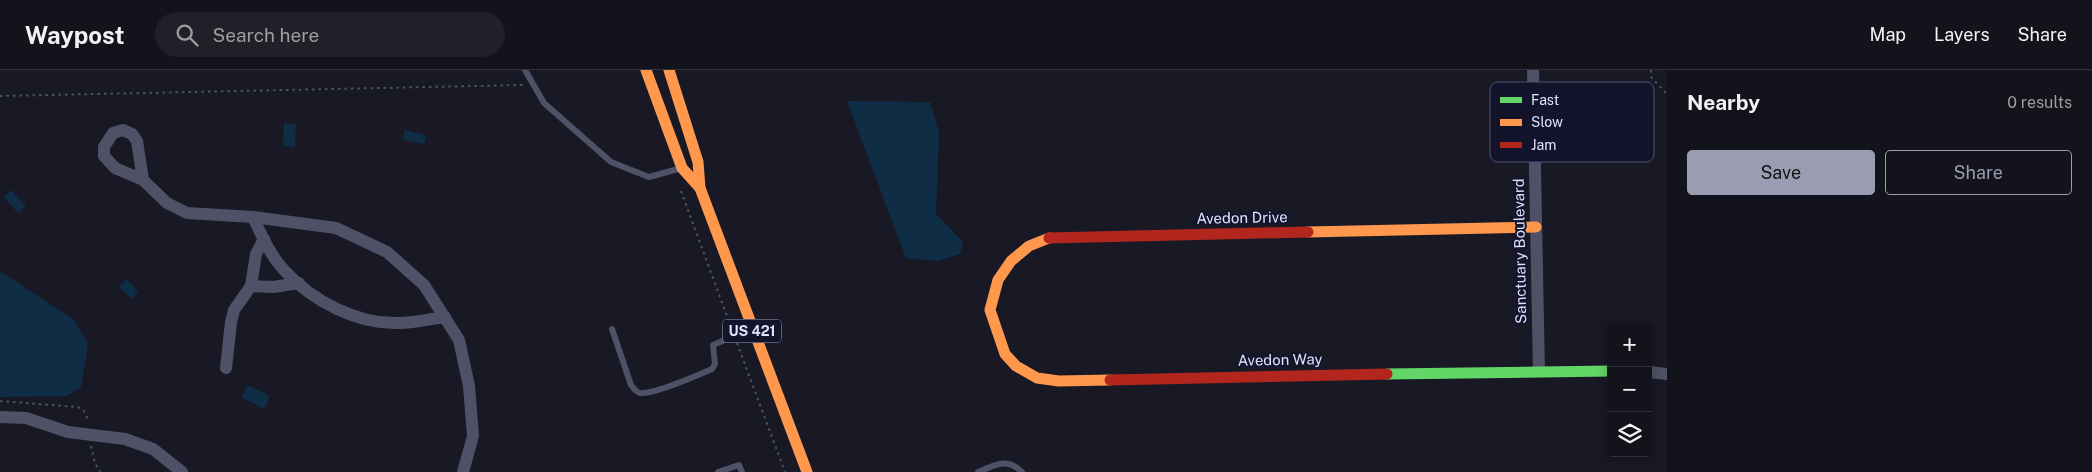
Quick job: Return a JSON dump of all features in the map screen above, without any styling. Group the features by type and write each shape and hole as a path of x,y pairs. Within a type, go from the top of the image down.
{"street":[{"name":"US 421","path":"646,70 682,168 700,188"},
{"name":"US 421","path":"669,70 698,162 700,188 807,472"},
{"name":"Sanctuary Boulevard","path":"1535,162 1539,371"},
{"path":"143,180 167,203 187,213 253,218 336,228 387,252 424,285 459,340 468,386 473,436 464,472"},
{"path":"253,218 284,270 318,299 367,321 399,323 445,317"},
{"name":"Avedon Drive","path":"990,310 998,280 1011,261 1029,246 1053,237 1536,227"},
{"path":"226,368 234,310 251,286 256,254 264,239"},
{"path":"251,286 273,287 299,283"},
{"name":"Avedon Way","path":"990,310 1005,354 1016,366 1037,378 1059,382 1607,371"},
{"path":"1652,372 1667,374"},
{"path":"0,417 26,418 68,432 125,439 153,449 182,472"}],"lane":[{"path":"525,70 544,103 611,162 649,177 682,168"},
{"path":"612,329 631,385 635,391 642,393 652,392 712,369 715,364 713,345 752,329"},
{"path":"978,472 998,464 1008,463 1014,465 1022,472"},
{"path":"718,472 739,465 742,472"}],"path":[{"path":"1651,70 1651,77 1667,94"},
{"path":"0,96 534,85"},
{"path":"680,188 784,472"}],"water":[{"path":"847,101 930,102 939,133 936,214 963,242 960,254 938,261 906,258"},
{"path":"284,123 296,124 295,147 283,146"},
{"path":"405,130 426,135 424,144 403,140"},
{"path":"11,190 26,206 18,213 4,197"},
{"path":"0,271 74,320 88,344 81,387 67,396 0,397"},
{"path":"127,279 138,292 131,299 119,286"},
{"path":"248,385 270,396 264,409 241,397"}],"traffic: fast":[{"path":"1387,374 1607,371"}],"traffic: slow":[{"path":"646,70 682,168 700,188"},
{"path":"669,70 698,162 700,188 807,472"},
{"path":"1308,232 1536,227"},
{"path":"1049,238 1029,246 1011,261 998,280 990,310 1005,354 1016,366 1037,378 1059,381 1110,380"}],"traffic: jam":[{"path":"1049,238 1308,232"},
{"path":"1110,380 1387,374"}]}
